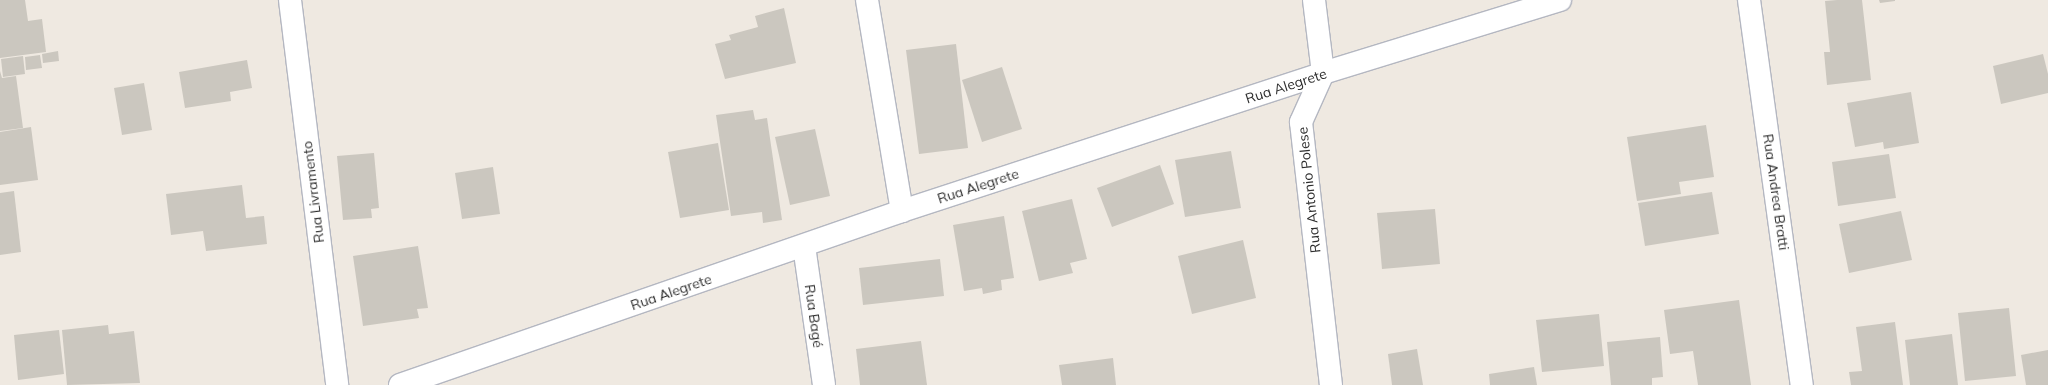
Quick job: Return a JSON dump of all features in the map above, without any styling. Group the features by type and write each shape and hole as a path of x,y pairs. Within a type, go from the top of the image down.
{"street":[{"name":"Rua Livramento","path":"290,0 337,385"},
{"path":"867,0 902,211"},
{"path":"1314,0 1323,73"},
{"name":"Rua Alegrete","path":"400,385 902,211 1323,73 1560,0"},
{"name":"Rua Andrea Bratti","path":"1749,0 1802,385"},
{"name":"Rua Antonio Polese","path":"1323,73 1301,122 1331,385"},
{"name":"Rua Bagé","path":"804,246 824,385"}],"building":[{"path":"0,0 25,0 28,21 42,19 46,52 0,58"},
{"path":"1862,0 1871,80 1827,85 1824,52 1830,52 1825,1"},
{"path":"1879,0 1895,0 1895,1 1880,3"},
{"path":"784,8 796,63 725,79 715,44 731,40 729,35 758,27 755,16"},
{"path":"956,44 968,148 919,154 906,50"},
{"path":"58,51 59,61 43,63 42,54"},
{"path":"2043,54 2048,74 2048,93 2001,104 1993,66"},
{"path":"40,55 42,68 26,70 25,57"},
{"path":"23,56 25,74 3,77 1,59"},
{"path":"247,60 252,88 230,92 231,101 185,108 179,72"},
{"path":"1002,67 1022,129 982,142 962,80"},
{"path":"0,71 2,78 16,76 23,128 0,131"},
{"path":"144,83 152,130 122,135 114,88"},
{"path":"1911,92 1919,143 1884,149 1883,142 1855,147 1847,103"},
{"path":"753,110 755,120 767,118 782,220 763,223 762,212 731,216 716,115"},
{"path":"1706,125 1714,177 1679,182 1681,194 1637,201 1627,137"},
{"path":"31,127 38,180 0,185 0,132"},
{"path":"815,129 830,196 790,205 775,137"},
{"path":"718,143 729,210 680,218 668,152"},
{"path":"1231,151 1241,208 1185,217 1175,160"},
{"path":"374,153 379,208 371,209 372,218 343,220 337,156"},
{"path":"1889,154 1896,198 1838,206 1832,162"},
{"path":"1160,165 1174,204 1112,227 1097,188"},
{"path":"493,167 500,214 462,219 455,173"},
{"path":"242,185 246,218 264,216 267,244 206,251 203,231 171,235 166,194"},
{"path":"14,191 21,252 0,255 0,193"},
{"path":"1712,192 1719,234 1645,246 1638,203"},
{"path":"1072,199 1087,259 1070,263 1073,273 1039,281 1022,211"},
{"path":"1435,209 1440,264 1382,269 1377,213"},
{"path":"1901,211 1912,260 1849,273 1839,224"},
{"path":"1004,216 1014,278 1001,280 1002,290 983,294 982,288 964,291 953,225"},
{"path":"1243,240 1256,298 1192,314 1178,256"},
{"path":"418,246 428,308 417,309 419,318 363,326 353,256"},
{"path":"940,259 944,296 863,305 859,268"},
{"path":"1739,300 1751,385 1698,385 1693,351 1670,354 1664,310"},
{"path":"2009,308 2016,376 1965,381 1958,313"},
{"path":"1599,314 1604,366 1542,372 1536,320"},
{"path":"1895,322 1903,385 1851,385 1849,372 1862,371 1856,327"},
{"path":"108,325 109,334 134,331 140,383 67,385 62,330"},
{"path":"59,330 64,374 18,380 14,335"},
{"path":"1952,334 1958,385 1910,385 1905,340"},
{"path":"1660,337 1663,377 1652,378 1652,385 1611,385 1607,342"},
{"path":"921,341 927,385 860,385 856,349"},
{"path":"1417,349 1423,385 1392,385 1388,354"},
{"path":"2048,350 2048,385 2026,385 2021,355"},
{"path":"1113,358 1116,385 1062,385 1059,365"},
{"path":"1534,367 1537,385 1490,385 1489,374"}]}
